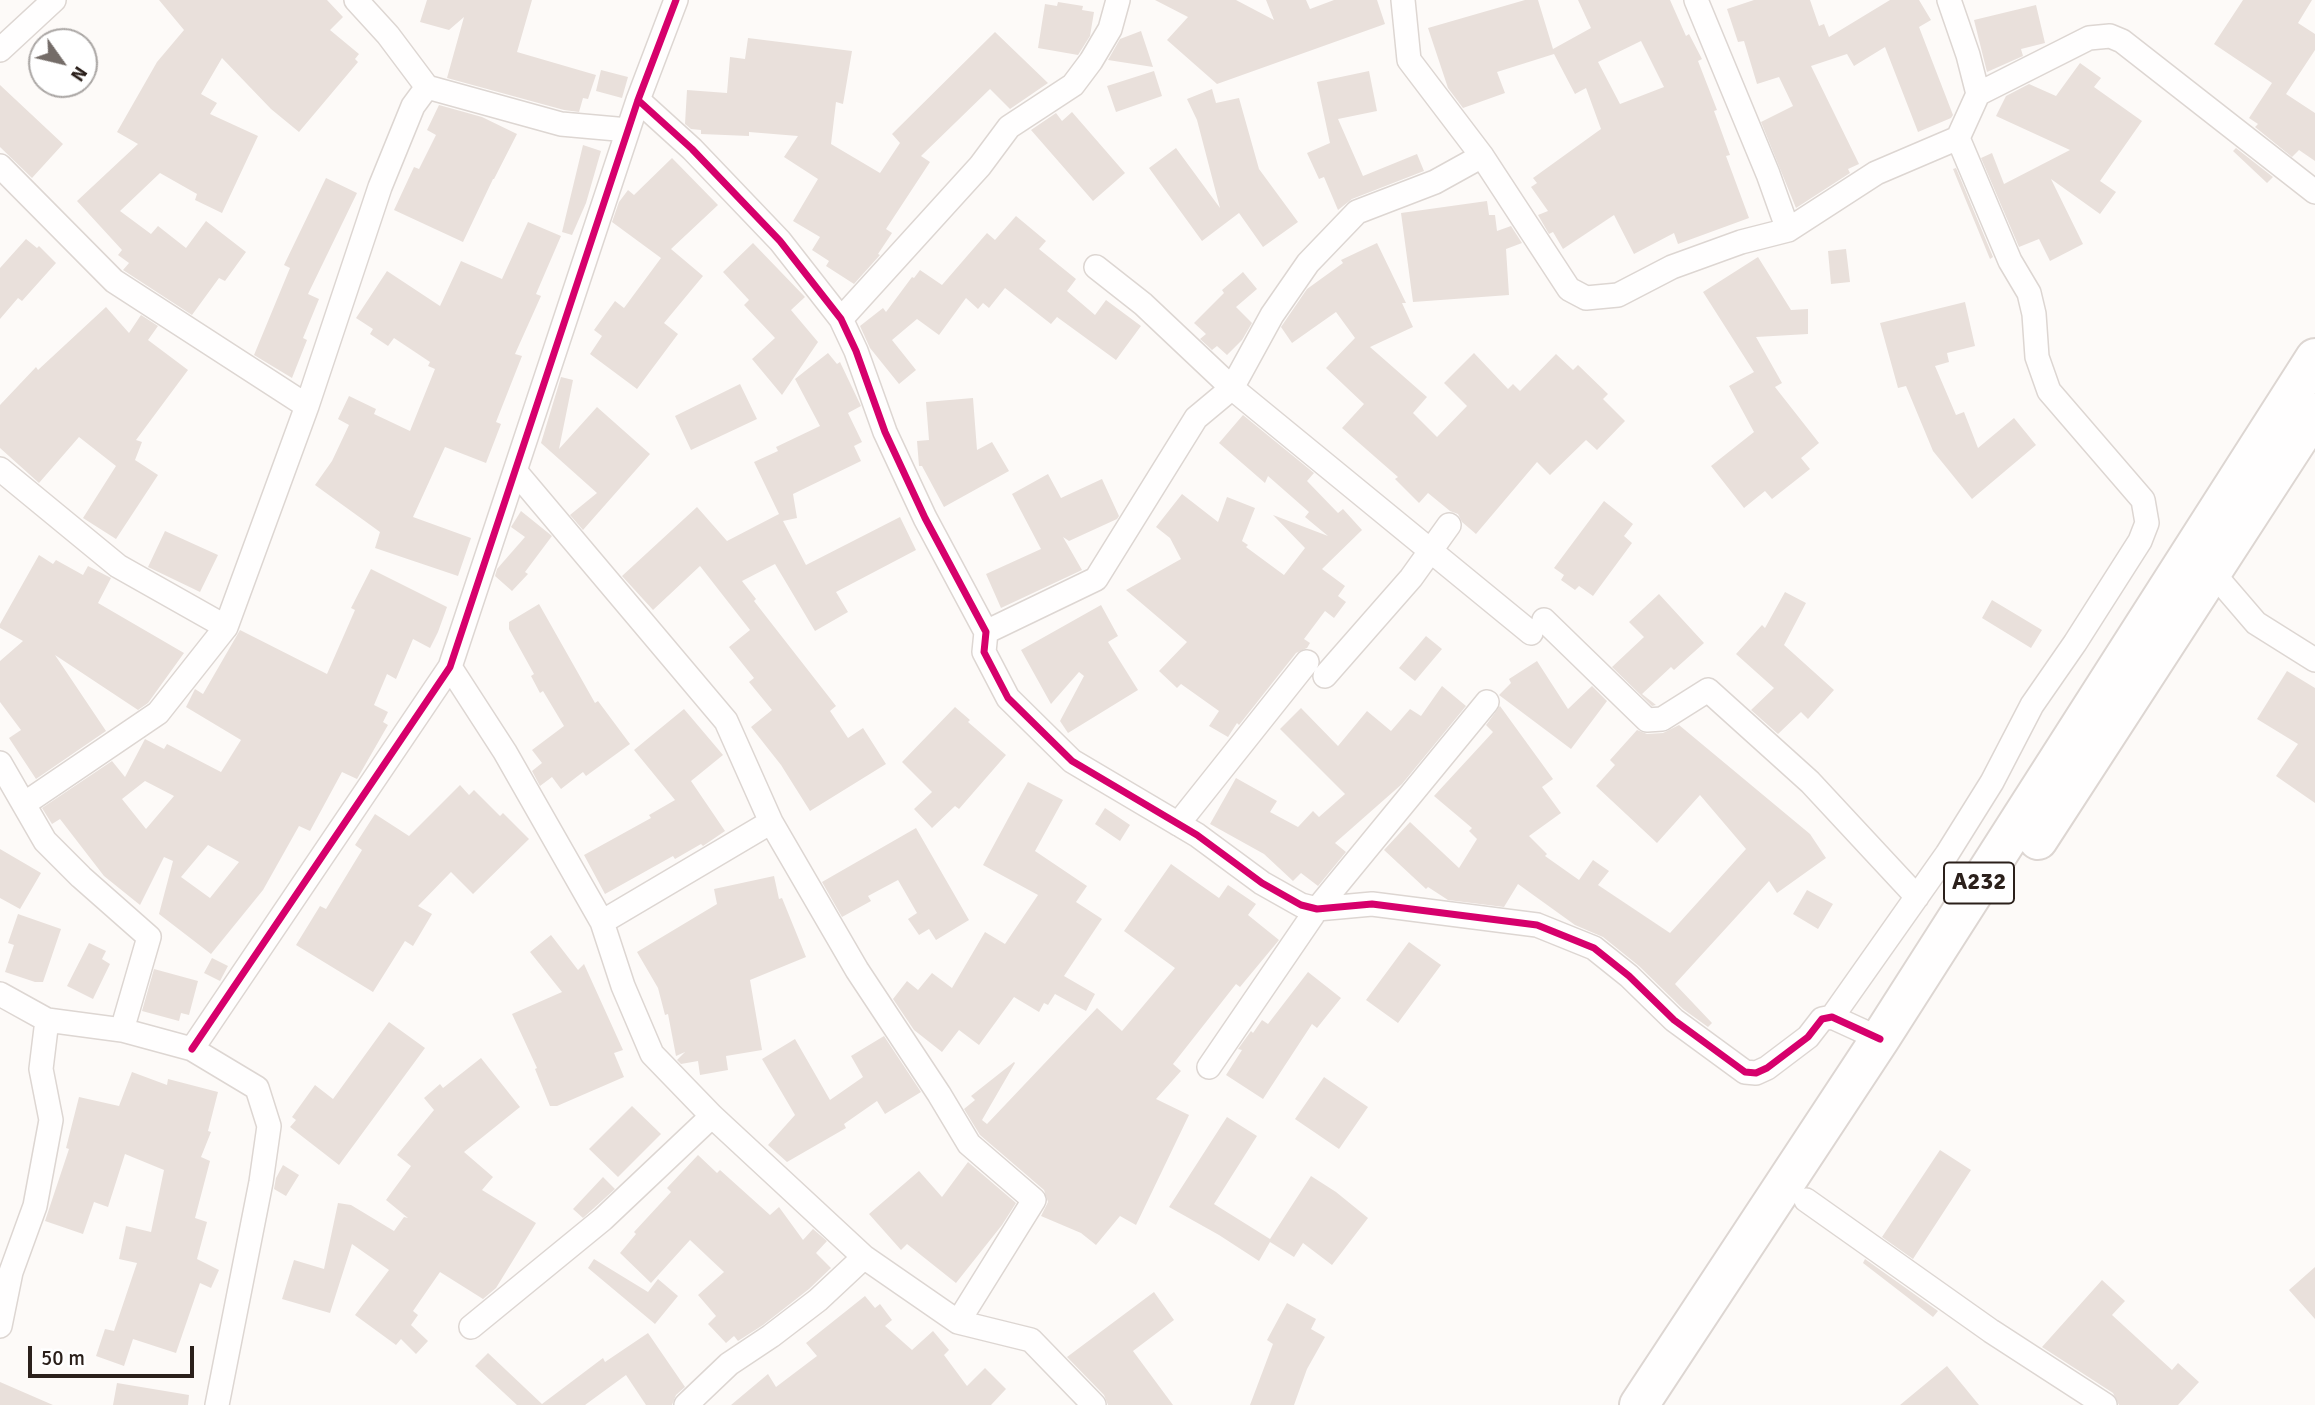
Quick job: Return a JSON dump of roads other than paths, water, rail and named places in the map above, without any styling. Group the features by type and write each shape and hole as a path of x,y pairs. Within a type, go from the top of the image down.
{"highway":[{"name":"A232","path":"1665,1405 1806,1200 1955,946 2015,828 2315,358"},
{"name":"A232","path":"1639,1405 1880,1039 1955,946 2213,573 2315,413"}],"street":[{"path":"356,0 388,35 427,86 561,124 628,130"},
{"path":"192,1049 450,667 638,100 676,0"},
{"path":"841,319 980,166 1009,127 1073,85 1110,29 1118,0"},
{"path":"1403,0 1409,60 1482,156 1569,289 1586,298 1618,295 1672,267 1741,242 1788,230 1876,173 1958,138 1978,94 2089,38 2110,36 2122,41 2315,192"},
{"path":"1696,0 1788,230"},
{"path":"1949,0 1978,94"},
{"path":"0,50 44,3"},
{"path":"24,804 158,713 226,626 307,406 380,187 413,106 427,86"},
{"path":"638,100 692,149 780,241 841,319 856,351 885,432 925,518 986,632 984,652 1008,698 1072,761 1197,835 1262,883 1301,905 1317,909 1372,904 1537,925 1594,947 1629,976 1674,1020 1745,1072 1756,1073 1768,1068 1808,1037 1822,1019 1832,1017 1880,1039"},
{"path":"1832,1017 1976,808 2032,705 2140,541 2147,523 2143,500 2049,391 2038,357 2029,293 2010,261 1958,138"},
{"path":"986,632 1096,579 1196,418 1232,388 1272,315 1308,262 1357,212 1435,182 1482,156"},
{"path":"0,166 114,281 307,406"},
{"path":"1096,267 1143,304 1232,388 1431,551 1537,626 1647,720 1662,719 1708,690 1810,782 1917,897"},
{"path":"0,469 118,566 226,626"},
{"path":"515,471 726,721 771,822 857,970 969,1144 1034,1200 958,1322"},
{"path":"1178,824 1316,669 1410,578 1449,525"},
{"path":"2213,573 2256,623 2315,660"},
{"path":"450,667 505,752 602,922 623,986 652,1054 712,1116 864,1257 958,1322 1031,1340 1094,1405"},
{"path":"1209,1067 1317,909 1487,702"},
{"path":"0,763 45,841 149,937 122,1030"},
{"path":"1976,808 2015,828"},
{"path":"602,922 771,822"},
{"path":"0,995 47,1020 122,1030 192,1049 257,1088 269,1126 261,1182 217,1405"},
{"path":"0,1326 11,1272 35,1206 51,1120 41,1069 47,1020"},
{"path":"471,1327 603,1219 712,1116"},
{"path":"1806,1200 1991,1331 2105,1405"},
{"path":"686,1405 729,1364 818,1300 864,1257"}]}
